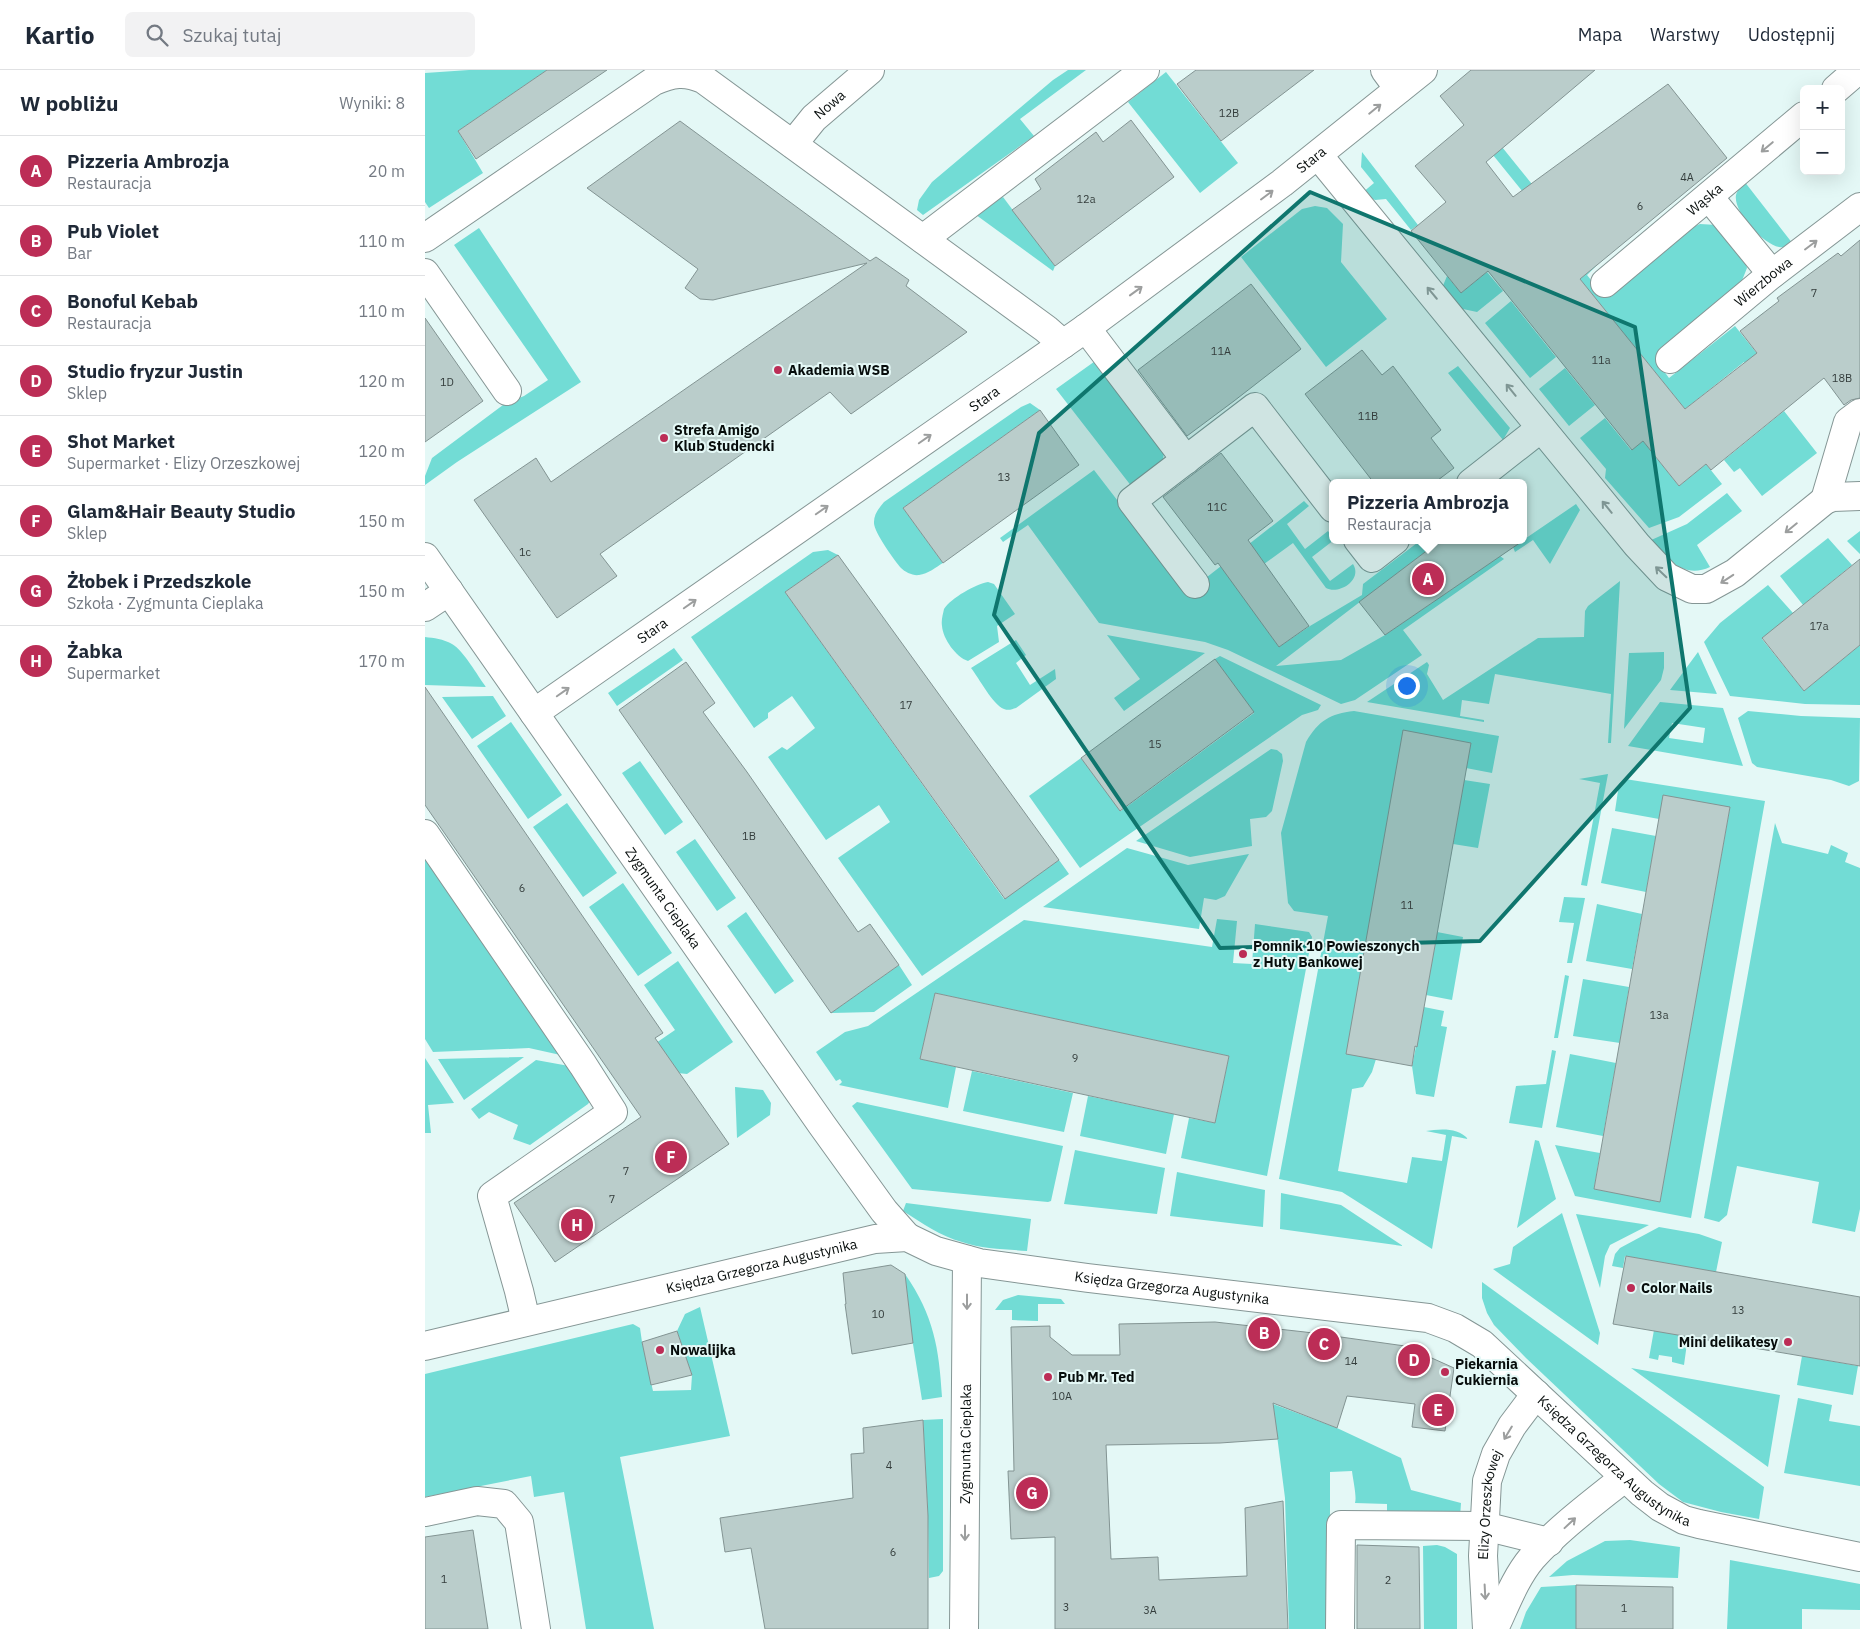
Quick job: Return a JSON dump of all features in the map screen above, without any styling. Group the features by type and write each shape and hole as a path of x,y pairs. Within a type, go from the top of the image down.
{"street":[{"name":"Nowa","path":"793,144 814,118 870,70"},
{"path":"923,239 1145,70"},
{"name":"Stara","path":"534,713 832,503 1063,344 1216,234 1318,155 1392,80 1423,70"},
{"path":"1841,85 1858,70"},
{"path":"425,238 654,81 666,75 682,72 693,74 703,79 923,239 1063,344"},
{"name":"Wąska","path":"1605,283 1800,119"},
{"path":"1318,155 1660,571 1674,582 1692,589 1706,590 1723,582 1825,500 1833,497 1860,496"},
{"path":"1709,197 1772,274"},
{"name":"Wierzbowa","path":"1670,359 1772,274 1860,207"},
{"path":"425,274 507,391"},
{"path":"1085,328 1185,460"},
{"path":"1195,584 1132,501 1255,406 1329,503"},
{"path":"1825,500 1848,422 1860,413"},
{"path":"1476,479 1541,428"},
{"path":"1361,544 1372,558 1390,544"},
{"name":"Zygmunta Cieplaka","path":"425,557 822,1125 884,1211 907,1237"},
{"path":"425,607 449,591"},
{"path":"425,834 613,1112 492,1196 526,1321"},
{"name":"Księdza Grzegorza Augustynika","path":"425,1346 875,1239 907,1237 936,1251 967,1260 1088,1278 1428,1318 1455,1328 1481,1344 1624,1478 1660,1507 1684,1520 1860,1557"},
{"name":"Zygmunta Cieplaka","path":"964,1629 967,1260"},
{"name":"Elizy Orzeszkowej","path":"1487,1629 1483,1556 1487,1481 1496,1454 1512,1426 1536,1394"},
{"path":"1494,1629 1515,1585 1531,1559 1573,1519 1624,1478"},
{"path":"425,1512 477,1501 504,1504 519,1522 537,1629"},
{"path":"1340,1629 1341,1525 1484,1526 1549,1542"}],"highlighted area":[{"path":"1310,192 1635,327 1690,708 1480,941 1220,948 994,615 1039,433"}],"shaded area":[{"path":"469,70 547,70 458,131 483,173 429,208 425,202 425,73"},
{"path":"1068,70 1086,70 1020,119 1034,136 923,215 917,210 919,200 932,182 1053,80"},
{"path":"1166,72 1238,163 1200,193 1128,102"},
{"path":"1502,147 1597,265 1587,275 1603,295 1679,233 1700,224 1717,225 1743,250 1747,268 1741,283 1731,295 1655,359 1669,378 1735,326 1759,356 1775,344 1756,319 1763,313 1782,339 1749,367 1744,362 1685,409 1540,230 1548,223 1493,155"},
{"path":"1362,152 1418,225 1411,230 1386,199 1375,200 1362,193 1374,183 1361,167"},
{"path":"1744,181 1793,244 1783,247 1772,245 1750,226 1736,202 1736,195"},
{"path":"1003,197 1055,266 1053,271 972,212"},
{"path":"1315,206 1327,208 1343,224 1341,262 1387,319 1326,367 1241,257 1302,209"},
{"path":"479,228 581,382 457,462 425,485 425,476 432,458 503,405 524,396 548,380 454,245"},
{"path":"1487,272 1503,291 1477,312 1463,309 1459,311 1442,288 1447,276 1461,293"},
{"path":"1511,301 1556,357 1530,378 1485,323"},
{"path":"1098,359 1161,439 1164,453 1162,465 1132,487 1056,389"},
{"path":"1458,366 1510,428 1503,440 1448,373"},
{"path":"1565,368 1595,405 1569,426 1539,389"},
{"path":"1030,403 1040,410 903,508 943,563 929,572 919,575 907,572 894,559 877,532 874,522 877,511 884,502 1021,407"},
{"path":"1784,411 1817,453 1762,496 1740,468 1734,472 1724,460"},
{"path":"1605,418 1631,450 1643,441 1679,486 1706,464 1722,484 1679,517 1649,528 1605,478 1606,469 1580,438"},
{"path":"1094,470 1188,592 1304,501 1309,506 1287,524 1305,549 1328,531 1329,544 1312,557 1330,581 1353,564 1355,575 1348,585 1343,588 1331,590 1326,588 1293,543 1235,585 1279,647 1362,595 1363,584 1416,544 1436,544 1276,666 1341,660 1385,635 1500,556 1504,559 1403,630 1422,655 1355,700 1341,704 1228,650 1205,642 1099,623 1028,525 1003,542 1000,538"},
{"path":"1727,493 1742,511 1697,545 1710,567 1692,571 1684,569 1669,560 1649,541 1687,524"},
{"path":"1576,504 1580,510 1550,564 1533,540 1527,544 1527,537"},
{"path":"1860,531 1860,554 1847,541"},
{"path":"1828,538 1852,565 1803,605 1780,576"},
{"path":"1517,544 1527,544 1515,552 1513,547"},
{"path":"828,550 838,555 785,592 1004,899 1059,860 1069,874 922,976 838,858 890,822 879,805 826,840 768,757 782,747 787,750 815,728 792,696 768,713 768,718 754,728 691,637 813,552"},
{"path":"1620,581 1611,743 1608,743 1611,694 1495,674 1489,704 1462,700 1460,716 1484,720 1484,722 1367,702 1427,662 1429,665 1427,674 1443,700 1538,638 1584,637 1585,611 1588,606"},
{"path":"988,582 994,584 1015,614 997,626 999,642 968,661 955,652 945,636 942,624 944,609 952,600 964,592"},
{"path":"1768,585 1793,613 1762,639 1804,691 1860,645 1860,705 1805,704 1730,696 1704,642 1720,623"},
{"path":"1107,635 1205,653 1124,711 1114,698 1140,679"},
{"path":"425,637 445,641 457,647 486,687 425,685"},
{"path":"1016,640 1026,655 1016,663 1030,685 1055,669 1056,679 1016,708 1007,710 995,702 971,668"},
{"path":"674,648 683,660 617,706 608,693"},
{"path":"1664,652 1664,668 1661,680 1624,729 1629,653"},
{"path":"1698,652 1717,694 1670,690"},
{"path":"1220,656 1321,705 1318,710 1302,715 1080,868 1029,796 1081,758 1121,811 1254,713 1215,659"},
{"path":"493,696 506,716 472,739 442,697"},
{"path":"1660,702 1723,708 1743,766 1628,746","holes":["1672,723 1705,728 1703,743 1669,738"]},
{"path":"1354,711 1499,736 1492,773 1466,768 1372,1072 1363,1087 1352,1089 1338,1171 1407,1183 1412,1157 1442,1161 1446,1135 1426,1131 1448,1130 1464,1135 1468,1139 1452,1136 1432,1249 1342,1192 1279,1179 1328,916 1294,911 1288,903 1281,833 1306,742 1316,728 1326,719 1338,714"},
{"path":"1748,711 1801,716 1860,718 1859,781 1849,786 1831,780 1757,767 1752,763 1738,718"},
{"path":"511,722 562,795 528,819 477,746"},
{"path":"1271,749 1277,750 1282,754 1283,761 1272,811 1266,817 1250,819 1252,846 1190,857 1136,841"},
{"path":"640,761 683,822 665,835 622,773"},
{"path":"1608,774 1587,886 1581,885 1600,783 1579,779"},
{"path":"1625,779 1765,801 1691,1218 1575,1196 1555,1145 1600,1153 1594,1189 1660,1201 1730,807 1659,819 1615,811 1619,784"},
{"path":"1464,780 1490,784 1478,848 1453,844"},
{"path":"567,803 617,873 583,897 533,827"},
{"path":"1775,823 1782,843 1828,854 1831,845 1848,853 1845,862 1860,868 1860,1209 1855,1232 1812,1223 1819,1182 1737,1166 1727,1215 1719,1222 1704,1218"},
{"path":"1612,828 1656,836 1646,892 1601,883"},
{"path":"695,839 736,898 717,911 676,852"},
{"path":"425,843 574,1058 529,1048 433,1052 425,1039"},
{"path":"1127,848 1188,865 1249,854 1225,896 1216,900 1204,898 1199,929 1043,907"},
{"path":"623,883 672,953 638,976 589,907"},
{"path":"1564,897 1585,898 1572,963 1567,963 1574,923 1559,922"},
{"path":"1597,904 1642,914 1632,969 1586,961"},
{"path":"746,912 794,981 775,994 727,926"},
{"path":"1217,919 1237,921 1233,963 1252,964 1255,924 1309,932 1312,937 1267,1176 1181,1158 1189,1118 1215,1123 1229,1056 935,993 920,1059 956,1067 948,1108 839,1085 842,1082 840,1079 836,1081 816,1052 845,1032 868,1026 1024,920 1212,947"},
{"path":"1437,932 1463,937 1452,1000 1426,995"},
{"path":"678,961 733,1042 687,1074 621,1067 675,1030 644,985"},
{"path":"899,965 912,985 874,1012 831,1013"},
{"path":"1565,975 1569,976 1558,1038 1554,1038"},
{"path":"1583,979 1629,987 1620,1043 1573,1036"},
{"path":"1424,1007 1444,1011 1441,1026 1447,1027 1434,1097 1416,1094 1412,1066"},
{"path":"1552,1050 1556,1051 1542,1128 1509,1123 1516,1086 1546,1084"},
{"path":"1570,1054 1616,1063 1603,1136 1556,1127"},
{"path":"524,1057 464,1100 438,1059"},
{"path":"425,1058 454,1103 428,1105 431,1133 425,1133"},
{"path":"536,1060 580,1068 594,1095 588,1104 530,1145 513,1139 518,1125 489,1112 479,1119 471,1109"},
{"path":"972,1071 1073,1093 1064,1132 963,1111"},
{"path":"735,1087 763,1090 771,1103 770,1115 737,1138"},
{"path":"1088,1096 1174,1114 1166,1154 1080,1136"},
{"path":"857,1102 1063,1146 1051,1201 912,1189 852,1106"},
{"path":"1535,1140 1539,1141 1556,1199 1517,1228"},
{"path":"1075,1150 1165,1168 1157,1214 1064,1204"},
{"path":"1177,1172 1265,1190 1263,1227 1170,1216"},
{"path":"1281,1193 1341,1205 1403,1246 1280,1229"},
{"path":"906,1203 1031,1219 1027,1251 986,1247 946,1236 903,1211"},
{"path":"1562,1213 1600,1333 1598,1345 1493,1269 1510,1264 1513,1247"},
{"path":"1576,1214 1649,1225 1610,1245 1605,1256 1600,1288"},
{"path":"1659,1227 1699,1234 1722,1242 1716,1272 1625,1256 1623,1268 1612,1266 1615,1254 1620,1248"},
{"path":"905,1274 915,1289 929,1318 937,1348 942,1397 922,1400 912,1338"},
{"path":"1482,1282 1764,1487 1759,1519 1683,1502 1659,1484 1526,1358 1494,1325 1487,1313 1482,1298"},
{"path":"1018,1295 1061,1299 1065,1304 1038,1304 1038,1321 1012,1320 1012,1310 995,1310 1003,1300"},
{"path":"700,1307 730,1436 620,1457 654,1629 586,1629 564,1492 534,1497 531,1476 425,1497 425,1374 633,1324 640,1328 653,1391 691,1390 692,1375 677,1331 685,1314"},
{"path":"1654,1330 1688,1336 1684,1365 1672,1362 1672,1357 1659,1355 1658,1360 1649,1358"},
{"path":"1802,1356 1858,1366 1853,1395 1797,1385"},
{"path":"1631,1368 1780,1395 1768,1467"},
{"path":"1798,1398 1832,1405 1829,1421 1860,1426 1860,1486 1784,1473"},
{"path":"1273,1404 1337,1428 1401,1458 1411,1490 1461,1503 1460,1517 1387,1519 1387,1504 1355,1503 1352,1471 1330,1472 1330,1517 1326,1524 1327,1629 1289,1629 1285,1498"},
{"path":"943,1419 943,1571 939,1576 929,1578 923,1420"},
{"path":"1630,1540 1680,1547 1678,1578 1573,1575 1549,1577 1567,1561 1605,1541"},
{"path":"1437,1545 1457,1554 1457,1629 1424,1629 1423,1546"},
{"path":"1730,1560 1860,1584 1860,1610 1802,1609 1802,1629 1727,1629"},
{"path":"1576,1585 1576,1629 1520,1629 1526,1612 1541,1587"}],"building":[{"path":"547,70 607,70 476,159 458,131"},
{"path":"1196,70 1314,70 1221,141 1177,84"},
{"path":"1471,70 1595,70 1486,162 1513,197 1668,84 1727,158 1580,279 1685,409 1757,353 1740,331 1779,301 1777,298 1838,253 1841,256 1860,240 1860,398 1851,400 1844,405 1824,378 1711,470 1706,464 1679,486 1643,441 1632,450 1488,271 1461,293 1411,231 1446,202 1415,166 1464,125 1440,96"},
{"path":"1131,120 1174,177 1055,266 1012,210 1041,189 1035,179 1096,132 1103,142"},
{"path":"680,121 870,261 876,257 909,280 906,286 967,332 851,414 830,392 600,554 617,576 557,618 474,500 536,458 551,482 867,263 713,300 700,299 685,288 698,269 587,188"},
{"path":"1251,284 1301,349 1187,436 1138,370"},
{"path":"425,318 483,401 425,442"},
{"path":"1362,350 1382,375 1393,366 1441,430 1431,438 1454,468 1439,479 1371,479 1305,394"},
{"path":"1040,410 1079,465 943,563 903,508"},
{"path":"1221,453 1273,521 1248,540 1309,626 1279,647 1218,563 1215,565 1163,497"},
{"path":"1436,544 1518,544 1385,635 1359,602"},
{"path":"838,555 1059,860 1005,899 785,592"},
{"path":"1860,559 1860,645 1804,691 1762,638"},
{"path":"1215,659 1254,712 1120,811 1081,758"},
{"path":"686,662 715,703 703,712 858,932 870,924 899,965 831,1013 619,710"},
{"path":"425,687 663,1033 655,1038 729,1144 555,1262 514,1203 641,1117 425,805"},
{"path":"1403,730 1471,743 1417,1047 1415,1046 1412,1066 1346,1054"},
{"path":"1663,795 1730,807 1660,1202 1594,1189"},
{"path":"935,993 1229,1056 1215,1123 920,1059"},
{"path":"1626,1256 1860,1297 1860,1366 1613,1324"},
{"path":"891,1265 905,1274 913,1343 852,1354 843,1273"},
{"path":"1215,1322 1405,1346 1454,1368 1445,1431 1412,1427 1415,1404 1347,1396 1337,1428 1273,1403 1278,1439 1220,1443 1106,1445 1111,1559 1158,1557 1159,1580 1247,1576 1245,1508 1283,1501 1288,1629 1055,1629 1055,1537 1011,1539 1008,1471 1014,1471 1011,1327 1050,1326 1050,1337 1072,1355 1120,1355 1119,1324"},
{"path":"677,1331 692,1375 651,1385 642,1342"},
{"path":"923,1420 928,1516 928,1629 765,1629 751,1548 725,1552 720,1518 853,1498 851,1454 864,1453 863,1428"},
{"path":"473,1530 488,1629 425,1629 425,1537"},
{"path":"1357,1545 1419,1547 1420,1629 1357,1629"},
{"path":"1576,1585 1673,1587 1673,1629 1576,1629"}],"place":[{"name":"Akademia WSB","path":"778,370"},
{"name":"Strefa Amigo Klub Studencki","path":"664,438"},
{"name":"Pizzeria Ambrozja","path":"1428,579"},
{"name":"Pomnik 10 Powieszonych z Huty Bankowej","path":"1243,954"},
{"name":"Glam&Hair Beauty Studio","path":"671,1157"},
{"name":"Żabka","path":"577,1225"},
{"name":"Color Nails","path":"1631,1288"},
{"name":"Pub Violet","path":"1264,1333"},
{"name":"Mini delikatesy","path":"1788,1342"},
{"name":"Bonoful Kebab","path":"1324,1344"},
{"name":"Nowalijka","path":"660,1350"},
{"name":"Studio fryzur Justin","path":"1414,1360"},
{"name":"Piekarnia Cukiernia","path":"1445,1372"},
{"name":"Pub Mr. Ted","path":"1048,1377"},
{"name":"Shot Market","path":"1438,1410"},
{"name":"Żłobek i Przedszkole","path":"1032,1493"}]}
